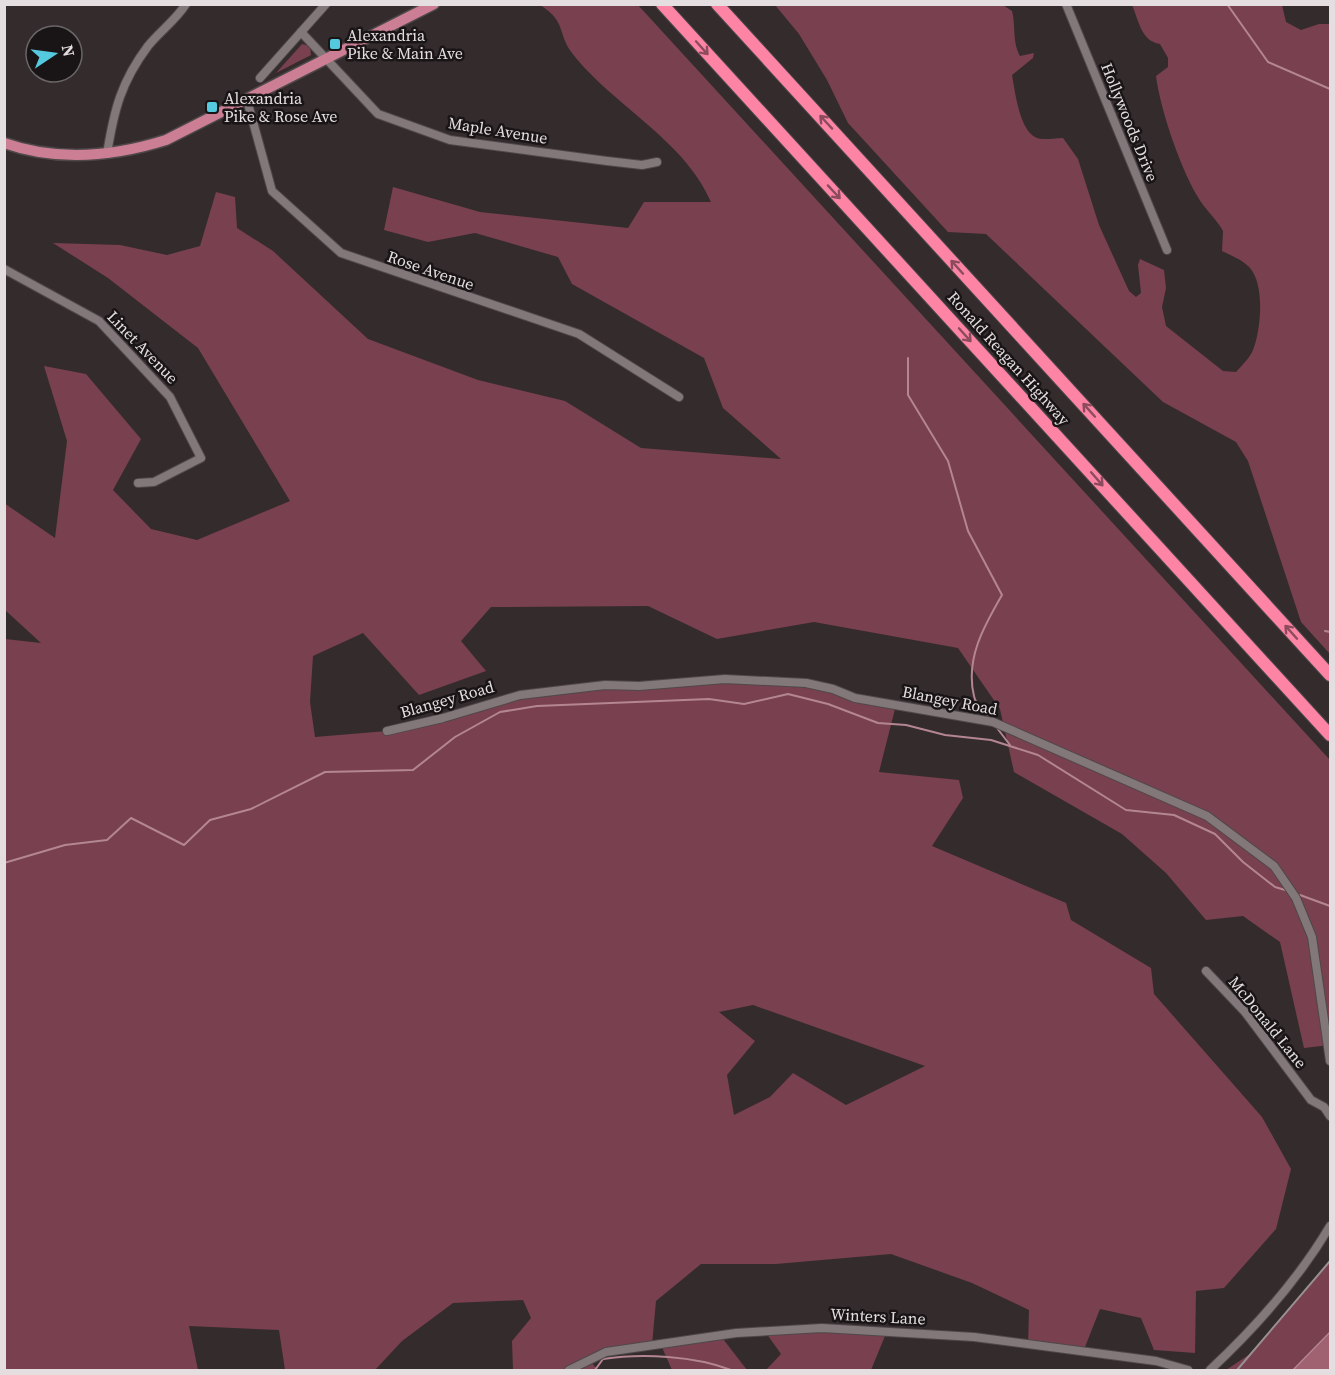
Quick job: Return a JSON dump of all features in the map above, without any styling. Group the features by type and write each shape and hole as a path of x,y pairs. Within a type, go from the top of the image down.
{"highway":[{"name":"Ronald Reagan Highway","path":"663,4 1330,735"},
{"name":"Ronald Reagan Highway","path":"717,4 1330,675"}],"main road":[{"path":"4,143 43,153 92,156 132,150 166,140 434,4"}],"street":[{"path":"107,154 118,95 147,47 175,21 186,4"},
{"path":"260,78 326,4"},
{"name":"Hollywoods Drive","path":"1066,4 1167,250"},
{"name":"Maple Avenue","path":"301,32 328,58 378,114 445,139 642,165 657,162"},
{"name":"Rose Avenue","path":"247,99 272,191 341,254 579,334 680,397"},
{"name":"Linet Avenue","path":"4,269 99,321 170,397 201,458 154,482 138,483"},
{"name":"Blangey Road","path":"387,731 443,718 520,694 725,679 806,683 833,689 855,698 993,722 1207,816 1274,866 1296,898 1312,937 1330,1061"},
{"name":"McDonald Lane","path":"1206,971 1245,1012 1311,1100 1324,1107 1330,1116"},
{"path":"1210,1371 1240,1342 1285,1291 1330,1226"},
{"name":"Winters Lane","path":"569,1371 606,1352 736,1333 822,1328 974,1337 1156,1361 1188,1371"}],"shaded area":[{"path":"540,5 638,5 1330,760 1330,1045 1304,1048 1280,942 1243,916 1206,920 1166,873 1122,834 1014,772 1000,709 958,648 814,622 717,639 648,606 491,607 461,641 486,671 419,695 363,633 313,656 310,702 315,737 387,731 520,695 656,684 788,682 896,705 879,772 959,780 963,798 932,846 1066,903 1071,920 1151,968 1154,994 1262,1117 1291,1169 1276,1229 1224,1288 1196,1291 1195,1353 1154,1350 1141,1318 1100,1309 1083,1352 1028,1346 1029,1310 972,1283 891,1254 776,1264 701,1264 656,1301 652,1345 605,1352 589,1360 598,1370 513,1370 512,1341 531,1318 523,1300 453,1303 402,1341 375,1370 285,1370 279,1330 189,1326 198,1370 5,1370 5,639 41,643 5,610 4,503 55,538 67,441 44,366 86,374 141,439 113,490 151,529 197,540 290,501 198,348 108,278 53,243 120,245 167,255 200,246 216,192 235,197 237,228 273,251 368,339 478,380 565,401 641,448 781,459 723,408 704,358 572,284 558,257 475,233 428,242 384,230 393,187 480,212 628,228 644,202 711,202 699,180 684,160 666,141 607,90 572,53 558,22 549,11","holes":["753,1005 925,1066 846,1105 793,1073 770,1097 734,1115 727,1075 755,1041 719,1012"]},
{"path":"775,5 1003,5 1012,11 1016,45 1020,56 1034,53 1033,58 1012,75 1021,118 1035,137 1063,138 1078,159 1099,225 1129,291 1136,297 1141,293 1138,265 1140,259 1164,270 1166,288 1162,307 1166,326 1223,371 1236,372 1250,356 1256,341 1260,320 1258,285 1247,265 1222,251 1223,231 1201,202 1179,159 1167,123 1156,76 1168,67 1168,58 1160,44 1145,35 1132,5 1282,5 1286,22 1301,30 1319,24 1330,24 1330,654 1301,622 1248,461 1236,442 1163,402 986,234 948,232 848,123 827,80 799,34"},
{"path":"302,44 310,46 311,55 276,73"},
{"path":"1330,1261 1330,1331 1293,1370 1226,1370 1253,1352"},
{"path":"764,1330 887,1331 871,1370 766,1370 781,1354"},
{"path":"1330,1332 1330,1370 1293,1370"},
{"path":"720,1335 747,1370 672,1370 661,1345"}],"waterway":[{"path":"1227,4 1268,62 1330,89"},
{"path":"908,358 908,395 948,461 968,531 1002,595 978,643 972,669 975,699 990,719"},
{"path":"1325,631 1330,632"},
{"path":"4,863 65,845 107,840 131,818 184,845 210,820 251,809 325,772 413,770 455,737 500,712 537,706 709,699 744,704 788,694 828,704 878,723 906,725 945,735 991,740 1038,755 1126,810 1174,815 1215,834 1243,862 1275,887 1285,890"},
{"path":"997,728 1010,745"},
{"path":"1300,895 1330,906"},
{"path":"595,1370 603,1359 634,1356 685,1359 731,1370"}],"railway":[{"path":"1237,1370 1330,1261"}],"place":[{"name":"Alexandria Pike & Main Ave","path":"335,44"},
{"name":"Alexandria Pike & Rose Ave","path":"212,107"}]}
